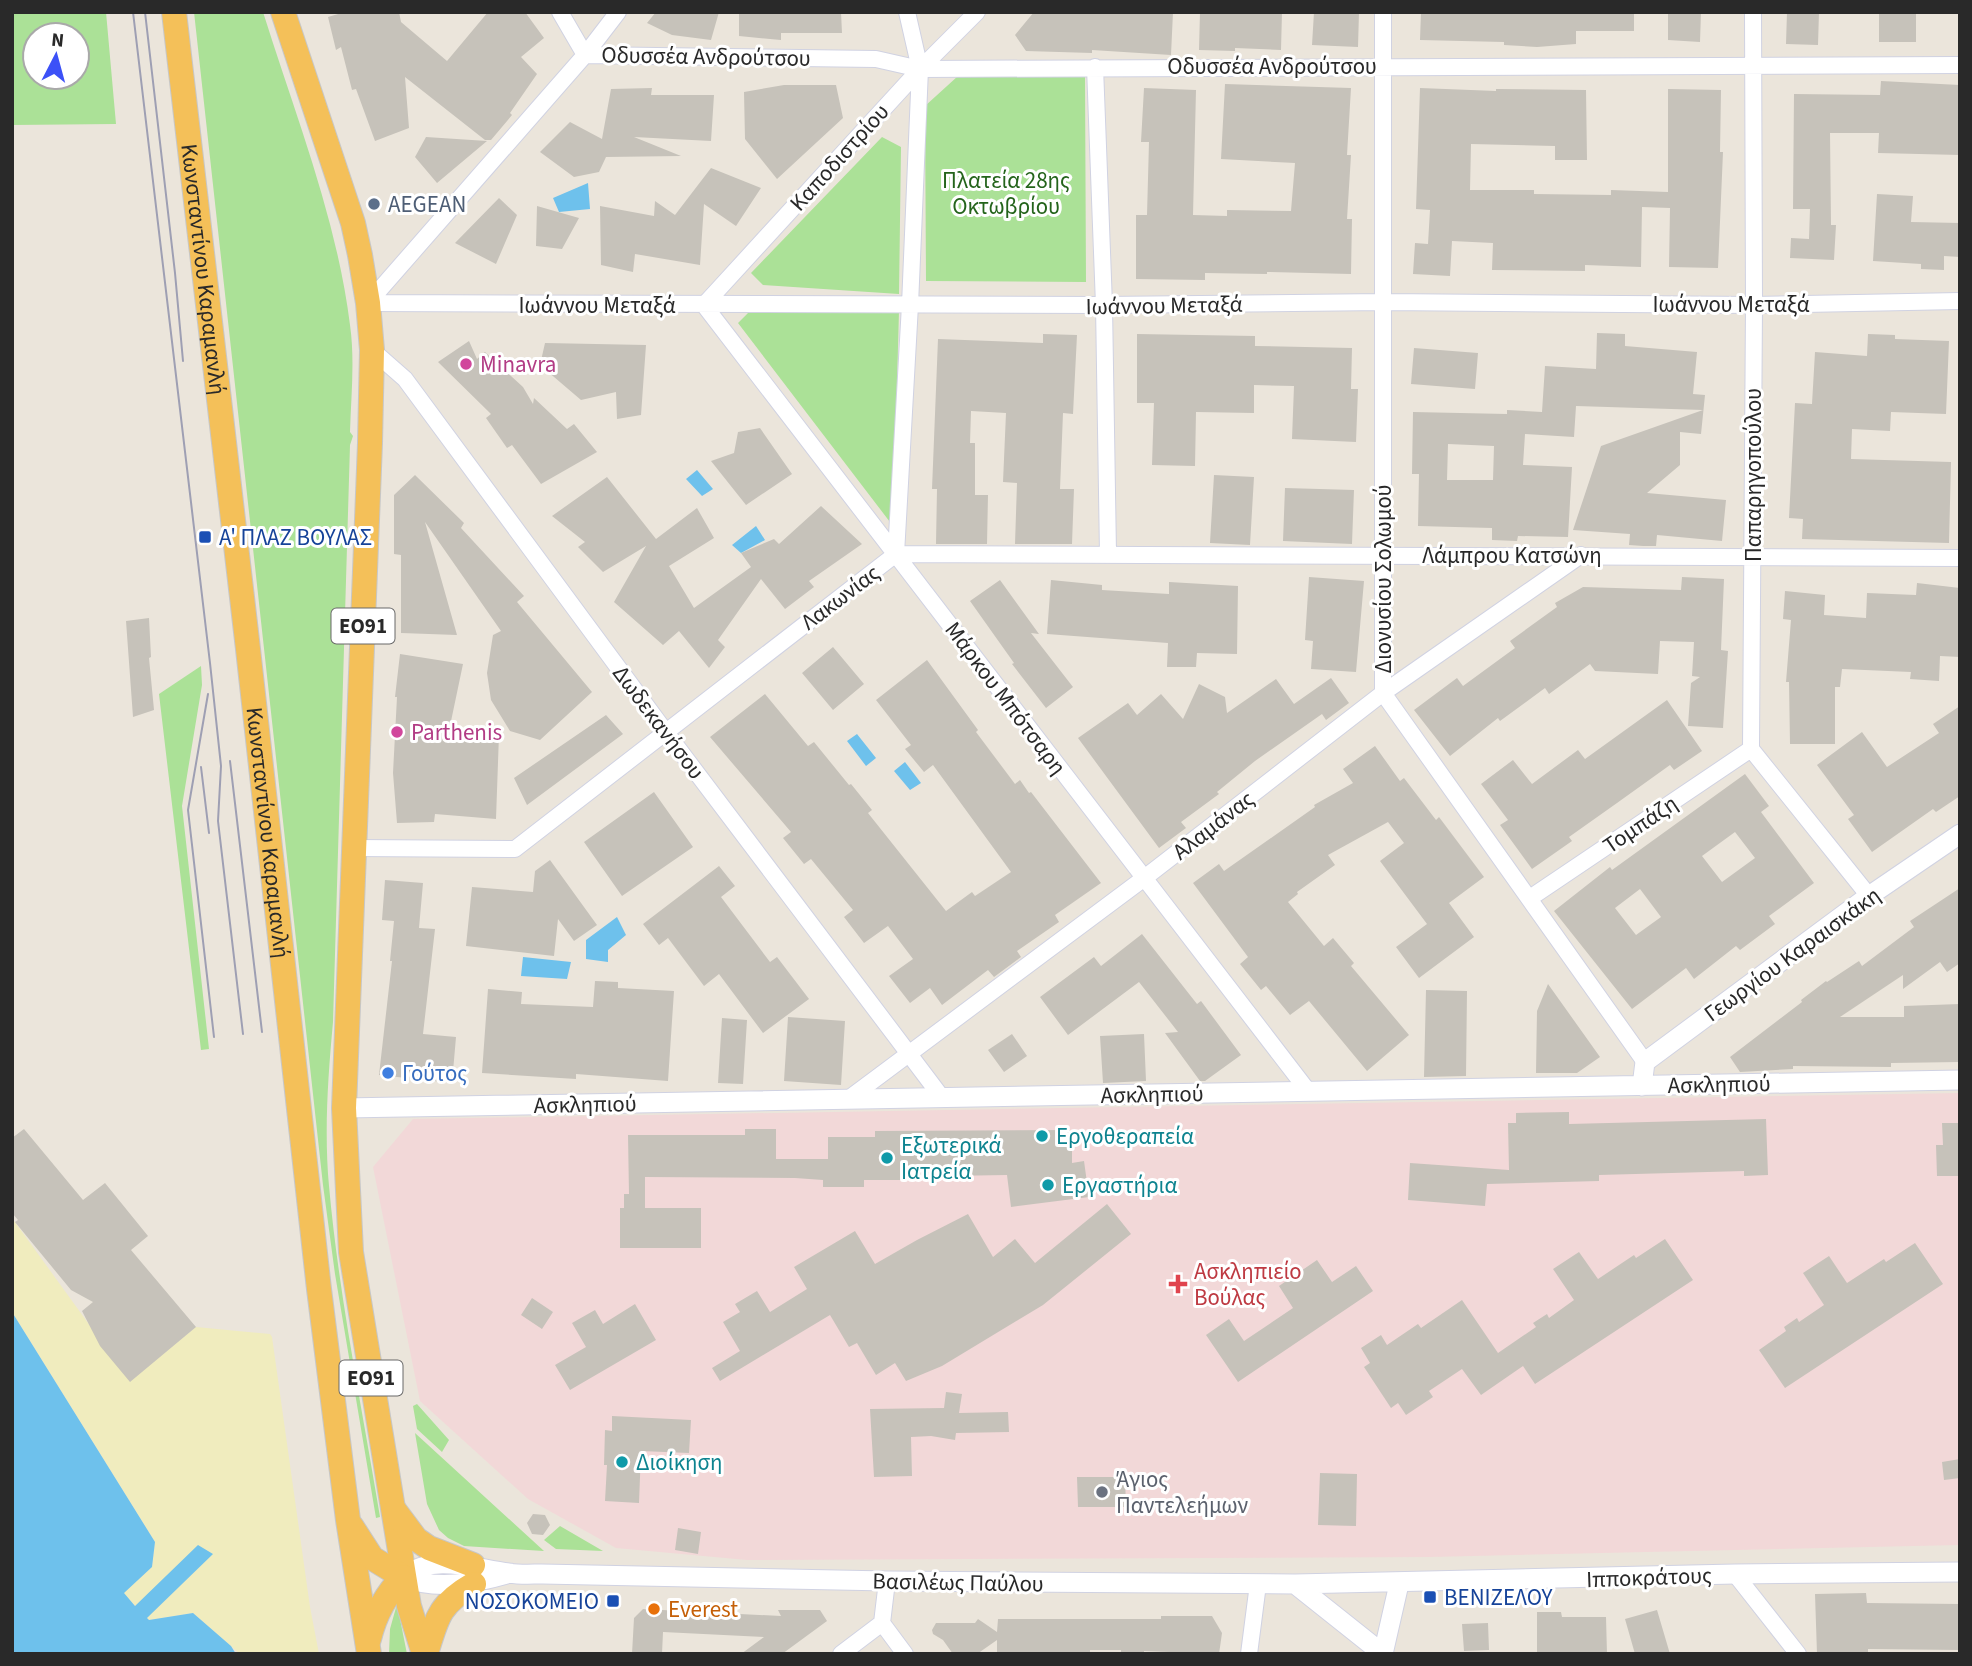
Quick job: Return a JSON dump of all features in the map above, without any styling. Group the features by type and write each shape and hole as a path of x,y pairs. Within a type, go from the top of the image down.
{"highway":[{"name":"Κωνσταντίνου Καραμανλή","path":"174,12 319,1289 348,1520 368,1650"},
{"name":"ΕΟ91","path":"283,12 353,223 368,303 372,350 344,1108 351,1252 408,1606 425,1654"},
{"path":"391,1504 416,1539 474,1574 443,1607 425,1654"},
{"path":"348,1520 372,1558 403,1577 390,1590 374,1619 368,1650"}],"street":[{"path":"560,12 585,55"},
{"path":"368,303 585,55 618,12"},
{"name":"Λακωνίας","path":"354,848 515,849 896,554 920,69 907,12"},
{"name":"Καποδιστρίου","path":"704,305 920,69 977,12"},
{"name":"Διονυσίου Σολωμού","path":"1383,12 1383,694 1645,1062"},
{"name":"Παπαρηγοπούλου","path":"1751,749 1753,12"},
{"name":"Οδυσσέα Ανδρούτσου","path":"585,55 877,59 920,69 1960,65"},
{"path":"1095,67 1104,306 1108,554"},
{"name":"Ιωάννου Μεταξά","path":"368,303 1104,306 1384,302 1754,304 1960,301"},
{"name":"Μάρκου Μπότσαρη","path":"704,305 1308,1091"},
{"name":"Δωδεκανήσου","path":"372,350 405,379 665,731 943,1099"},
{"name":"Λάμπρου Κατσώνη","path":"896,554 1960,558"},
{"name":"Αλαμάνας","path":"847,1100 1143,879 1383,694 1581,555"},
{"path":"1751,749 1869,896"},
{"name":"Τομπάζη","path":"1530,898 1751,749"},
{"name":"Γεωργίου Καραισκάκη","path":"1645,1062 1869,896 1960,834"},
{"path":"1642,1086 1645,1062"},
{"name":"Ασκληπιού","path":"344,1108 1960,1080"},
{"name":"Βασιλέως Παύλου","path":"403,1577 415,1567 434,1564 474,1574 1295,1584"},
{"name":"Ιπποκράτους","path":"1295,1584 1960,1572"},
{"path":"1735,1574 1798,1654"},
{"path":"887,1581 882,1623 905,1654"},
{"path":"1249,1654 1258,1584"},
{"path":"1295,1584 1383,1654 1399,1584"},
{"path":"841,1654 882,1623"}],"shaded area":[{"name":"Ασκληπιείο Βούλας","path":"1960,1093 1960,1545 1430,1557 747,1560 616,1548 528,1499 420,1401 373,1167 413,1119"}],"green space":[{"path":"12,12 106,12 116,124 12,125"},
{"path":"194,12 263,12 325,206 344,285 350,325 350,432 353,436 350,445 327,1145 339,1269 380,1517 376,1518 335,1274 323,1185"},
{"name":"Πλατεία 28ης Οκτωβρίου","path":"958,76 1085,76 1086,282 926,281 925,106"},
{"path":"882,137 901,147 899,294 763,285 751,273"},
{"path":"899,311 893,526 738,323 748,313"},
{"path":"201,666 202,685 182,806 209,1049 201,1050 159,694"},
{"path":"417,1404 449,1440 442,1452 417,1429 413,1406"},
{"path":"415,1433 544,1551 464,1546 439,1530 427,1504"},
{"path":"560,1526 603,1551 556,1549 544,1540"},
{"path":"397,1604 407,1654 389,1654 390,1629"}],"sand":[{"path":"12,1218 130,1381 196,1327 270,1334 319,1654 240,1654 193,1613 149,1620 123,1593 152,1567 155,1542 12,1312"}],"water":[{"path":"588,183 590,209 559,212 553,198"},
{"path":"697,470 713,489 702,496 686,479"},
{"path":"756,526 765,540 741,553 732,545"},
{"path":"857,734 876,758 866,766 847,741"},
{"path":"905,762 921,783 910,790 894,771"},
{"path":"617,917 626,935 608,950 608,962 586,959 586,940"},
{"path":"523,957 571,962 567,979 521,976"},
{"path":"12,1312 155,1542 152,1567 124,1593 135,1606 198,1545 213,1554 147,1618 149,1620 193,1613 231,1646 236,1654 12,1654"}],"building":[{"path":"345,12 399,12 401,22 447,61 488,12 525,12 544,38 521,57 537,74 510,113 512,115 491,140 485,140 405,77 409,128 375,141 356,89 352,90 341,47 336,50 328,17"},
{"path":"656,12 719,12 711,40 672,35 647,23"},
{"path":"739,12 841,12 842,33 781,33 781,40 739,36"},
{"path":"1034,12 1173,12 1171,55 1092,50 1092,53 1026,51 1015,35"},
{"path":"1200,12 1282,12 1281,50 1199,50"},
{"path":"1314,12 1359,12 1358,47 1312,45"},
{"path":"1421,12 1634,12 1634,31 1576,31 1576,44 1537,47 1504,45 1504,42 1420,40"},
{"path":"1668,12 1701,12 1700,42 1668,40"},
{"path":"1787,12 1819,12 1818,45 1786,44"},
{"path":"1879,12 1916,12 1916,42 1879,42"},
{"path":"1881,81 1960,85 1960,155 1878,153 1879,133 1830,133 1831,225 1836,225 1834,260 1790,258 1791,238 1809,239 1810,209 1793,209 1794,94 1880,95"},
{"path":"1225,84 1351,88 1347,219 1352,219 1351,274 1205,273 1205,280 1136,279 1136,215 1147,215 1149,142 1141,142 1144,88 1196,90 1193,215 1227,216 1227,210 1291,211 1295,163 1221,159"},
{"path":"784,85 836,85 843,118 777,179 745,139 744,92"},
{"path":"652,88 651,95 714,95 711,141 634,137 681,156 606,157 599,172 574,177 540,152 570,122 602,139 611,89"},
{"path":"1420,88 1586,90 1587,160 1555,160 1555,146 1471,144 1470,190 1534,190 1534,194 1611,195 1611,190 1668,192 1668,89 1721,90 1720,152 1723,152 1718,268 1669,267 1670,208 1642,207 1641,267 1585,265 1585,271 1492,270 1493,243 1452,241 1450,276 1413,274 1415,243 1428,244 1430,210 1416,209"},
{"path":"426,137 487,141 437,183 415,157"},
{"path":"711,168 761,188 736,226 704,204 700,265 635,254 633,272 601,265 600,206 654,216 655,201 675,215"},
{"path":"1877,194 1913,196 1911,222 1960,223 1960,257 1944,256 1944,270 1921,269 1921,264 1873,261"},
{"path":"499,198 517,215 496,264 455,243"},
{"path":"537,206 579,218 562,249 536,246"},
{"path":"1597,333 1625,334 1625,346 1697,352 1693,394 1705,395 1701,434 1680,432 1680,465 1647,493 1726,500 1722,541 1657,535 1656,546 1629,545 1630,534 1573,530 1601,446 1703,410 1576,406 1574,437 1525,434 1523,465 1572,467 1568,537 1518,536 1517,541 1492,540 1492,528 1418,526 1419,474 1412,474 1413,412 1542,412 1545,366 1596,369","holes":["1448,444 1494,446 1493,480 1447,480"]},
{"path":"1043,334 1077,335 1073,414 1063,413 1060,489 1074,489 1072,544 1015,544 1017,483 1003,482 1006,413 971,411 970,443 975,443 975,495 988,495 987,544 936,544 937,489 932,489 938,339 1043,343"},
{"path":"1137,334 1255,336 1255,346 1352,348 1351,389 1358,389 1356,442 1292,439 1294,386 1254,385 1254,413 1196,412 1195,466 1152,465 1154,403 1137,403"},
{"path":"1868,334 1895,335 1895,339 1949,341 1946,414 1891,412 1890,431 1852,429 1851,459 1951,462 1949,543 1802,539 1803,519 1789,518 1795,403 1812,404 1815,352 1867,356"},
{"path":"469,341 477,359 485,352 523,387 533,404 534,398 567,429 574,424 597,452 541,484 512,445 507,448 486,418 491,414 438,362"},
{"path":"545,343 646,345 641,415 617,419 616,392 581,400 540,365"},
{"path":"1414,348 1478,353 1475,389 1411,384"},
{"path":"760,428 792,474 746,505 711,461 734,453 738,432"},
{"path":"415,475 464,523 461,528 524,596 517,602 592,692 540,740 510,731 491,700 487,673 493,635 501,631 425,522 457,635 401,633 401,555 394,554 394,495"},
{"path":"1214,475 1254,477 1250,545 1210,543"},
{"path":"607,477 656,539 697,508 714,538 669,566 694,608 751,567 741,553 774,539 779,544 821,506 862,544 809,581 814,587 785,609 761,579 718,640 725,647 709,668 679,631 663,645 614,602 646,546 603,572 578,547 585,542 552,516"},
{"path":"1285,488 1354,490 1352,544 1283,541"},
{"path":"1309,577 1364,581 1356,672 1311,669 1313,641 1305,640"},
{"path":"1682,577 1724,579 1721,650 1728,651 1723,728 1688,726 1691,683 1700,677 1692,676 1694,642 1660,641 1658,674 1595,671 1590,664 1549,694 1545,688 1500,721 1498,718 1450,756 1414,710 1457,678 1463,686 1515,648 1510,641 1557,607 1555,603 1583,587 1681,590"},
{"path":"1000,580 1039,634 1031,633 1073,687 1046,708 1012,664 1014,663 970,601"},
{"path":"1051,580 1102,585 1102,590 1169,594 1169,582 1238,586 1237,654 1197,653 1196,667 1167,667 1168,643 1047,634"},
{"path":"1917,583 1960,588 1960,657 1940,656 1939,681 1910,679 1911,672 1842,669 1840,687 1835,687 1835,744 1790,744 1789,682 1786,682 1791,620 1783,619 1785,591 1825,595 1824,615 1866,618 1867,593 1916,595"},
{"path":"149,618 149,658 154,710 133,717 126,621"},
{"path":"833,647 864,684 833,710 802,673"},
{"path":"400,654 463,664 450,726 499,734 496,819 435,814 434,822 397,823 393,773 395,697"},
{"path":"927,660 1015,784 1020,780 1029,793 1031,792 1101,883 1055,915 1059,922 1017,951 1021,957 994,977 988,970 942,1005 930,988 910,1003 889,976 913,959 888,926 864,943 844,917 853,910 811,859 804,864 783,838 791,832 710,737 765,694 808,746 814,742 849,785 851,784 872,810 868,813 946,911 972,892 975,896 1011,872 933,765 924,772 905,749 911,745 876,700"},
{"path":"1331,678 1349,703 1326,720 1322,714 1255,761 1217,792 1219,794 1181,822 1186,828 1159,848 1078,738 1128,703 1137,715 1161,694 1183,719 1199,684 1225,697 1227,713 1276,679 1294,704"},
{"path":"1667,700 1702,751 1674,770 1670,765 1569,837 1572,841 1532,869 1500,825 1508,820 1481,784 1513,760 1532,784 1578,750 1585,759"},
{"path":"1960,706 1960,796 1936,812 1933,809 1872,852 1848,819 1854,815 1817,765 1862,732 1887,767 1939,733 1933,724"},
{"path":"606,715 623,734 527,805 514,778"},
{"path":"1375,746 1400,781 1404,778 1436,820 1439,817 1484,877 1449,903 1474,937 1419,978 1396,947 1427,924 1380,861 1404,843 1388,822 1328,855 1335,865 1297,892 1288,902 1324,946 1333,938 1354,963 1351,966 1409,1035 1367,1071 1309,1001 1290,1015 1266,986 1261,990 1240,964 1248,957 1193,883 1219,864 1224,871 1315,807 1314,805 1353,783 1343,769"},
{"path":"1745,774 1769,806 1761,812 1814,883 1769,916 1775,924 1740,950 1736,946 1694,979 1686,968 1632,1009 1554,911 1610,867 1612,870","holes":["1735,832 1755,858 1722,882 1702,856","1640,889 1661,917 1636,935 1615,908"]},
{"path":"654,792 693,847 622,896 584,842"},
{"path":"550,860 597,925 574,941 558,919 554,956 466,946 472,887 533,892 535,871"},
{"path":"719,866 735,886 721,897 770,962 777,957 809,999 763,1033 719,974 704,986 668,938 659,945 643,924"},
{"path":"385,880 423,883 419,928 435,929 423,1034 456,1037 452,1083 379,1075 394,921 382,920"},
{"path":"1960,888 1960,963 1947,972 1940,962 1903,989 1903,975 1840,1017 1904,1017 1904,1006 1960,1004 1960,1062 1891,1063 1891,1067 1793,1066 1793,1069 1740,1072 1730,1057 1826,981 1859,961 1862,966 1914,927 1910,921"},
{"path":"1142,934 1197,1004 1201,1001 1241,1055 1205,1081 1200,1081 1165,1033 1178,1032 1139,982 1068,1035 1040,997 1094,957 1101,966"},
{"path":"595,981 618,982 618,988 674,991 668,1081 576,1074 576,1079 482,1073 488,989 522,992 521,1004 593,1007"},
{"path":"1548,984 1600,1057 1577,1073 1536,1073 1537,1011"},
{"path":"1426,990 1467,991 1466,1076 1424,1077"},
{"path":"788,1017 845,1021 841,1085 784,1081"},
{"path":"722,1018 747,1020 743,1084 718,1083"},
{"path":"1012,1034 1027,1056 1004,1072 988,1050"},
{"path":"1144,1034 1146,1081 1103,1083 1100,1036"},
{"path":"1569,1112 1569,1124 1766,1119 1768,1175 1744,1176 1744,1171 1599,1175 1599,1181 1487,1184 1485,1206 1408,1200 1410,1163 1509,1170 1508,1123 1516,1123 1516,1113"},
{"path":"1942,1123 1960,1123 1960,1176 1937,1176 1936,1145 1943,1145"},
{"path":"24,1129 83,1200 105,1183 148,1236 131,1250 196,1327 130,1382 100,1346 82,1311 93,1302 71,1290 15,1222 18,1220 12,1213 12,1138"},
{"path":"745,1129 776,1129 776,1159 828,1159 828,1137 875,1137 875,1131 1072,1130 1072,1163 1084,1161 1089,1197 1011,1207 1007,1175 946,1176 946,1180 864,1180 864,1187 823,1187 823,1180 795,1178 645,1177 645,1208 701,1208 701,1248 620,1248 620,1208 624,1208 624,1194 629,1194 628,1135 745,1135"},
{"path":"1107,1204 1131,1234 1043,1305 942,1366 906,1381 895,1363 876,1375 857,1343 849,1347 830,1315 720,1381 712,1368 740,1351 723,1322 740,1312 735,1304 757,1291 770,1312 807,1289 794,1267 855,1231 875,1264 968,1214 993,1257 1015,1239 1035,1263"},
{"path":"1665,1239 1693,1280 1535,1384 1523,1366 1481,1395 1462,1369 1429,1391 1433,1397 1406,1415 1398,1403 1391,1408 1364,1367 1370,1363 1361,1348 1381,1335 1387,1345 1418,1324 1421,1328 1462,1300 1498,1353 1536,1327 1533,1323 1547,1314 1549,1318 1574,1300 1553,1269 1579,1252 1598,1279 1634,1255 1636,1258"},
{"path":"1915,1243 1943,1284 1785,1388 1759,1350 1786,1331 1784,1327 1797,1318 1799,1322 1824,1305 1803,1273 1829,1256 1847,1283"},
{"path":"1317,1260 1332,1282 1356,1266 1373,1291 1238,1382 1206,1335 1229,1319 1244,1341 1293,1308 1279,1286"},
{"path":"532,1298 553,1312 542,1329 521,1315"},
{"path":"635,1304 656,1340 570,1390 555,1365 586,1347 572,1323 595,1310 603,1324"},
{"path":"946,1392 962,1394 959,1413 1008,1412 1009,1432 956,1433 955,1440 931,1436 911,1437 912,1476 874,1477 870,1409 944,1408"},
{"name":"Διοίκηση","path":"612,1416 691,1420 689,1453 641,1451 639,1503 605,1501 605,1430 612,1431"},
{"path":"1960,1459 1960,1478 1944,1480 1942,1462"},
{"path":"1320,1473 1357,1474 1356,1526 1318,1525"},
{"name":"Άγιος Παντελεήμων","path":"1077,1477 1125,1477 1126,1507 1078,1507"},
{"path":"533,1514 545,1515 550,1525 543,1535 532,1534 527,1523"},
{"path":"678,1528 701,1532 698,1554 675,1550"},
{"path":"1866,1593 1867,1603 1960,1604 1960,1650 1868,1649 1868,1654 1817,1654 1815,1594"},
{"path":"643,1609 781,1616 778,1610 820,1610 827,1621 782,1654 741,1654 764,1637 663,1632 662,1654 632,1654 634,1618"},
{"path":"1657,1610 1670,1654 1635,1654 1625,1619"},
{"path":"1537,1612 1561,1612 1562,1617 1606,1617 1607,1654 1537,1654"},
{"path":"1161,1616 1212,1616 1222,1633 1219,1654 1144,1651 1144,1654 1121,1654 1121,1650 1090,1650 1090,1654 997,1654 997,1640 977,1654 953,1654 932,1630 936,1623 975,1623 978,1619 997,1632 998,1619 1161,1619"},
{"path":"1488,1623 1489,1650 1464,1651 1462,1624"}],"tram line":[{"path":"133,12 210,663 221,766 218,821 243,1034"},
{"path":"145,12 183,361"},
{"path":"208,694 188,810 214,1037"},
{"path":"230,761 262,1032"},
{"path":"201,767 209,833"}],"place":[{"name":"AEGEAN","path":"374,204"},
{"name":"Minavra","path":"466,364"},
{"name":"Α' ΠΛΑΖ ΒΟΥΛΑΣ","path":"205,537"},
{"name":"Parthenis","path":"397,732"},
{"name":"Γούτος","path":"388,1073"},
{"name":"Εργοθεραπεία","path":"1042,1136"},
{"name":"Εξωτερικά Ιατρεία","path":"887,1158"},
{"name":"Εργαστήρια","path":"1048,1185"},
{"name":"Ασκληπιείο Βούλας","path":"1178,1284"},
{"name":"Διοίκηση","path":"622,1462"},
{"name":"Άγιος Παντελεήμων","path":"1102,1492"},
{"name":"ΒΕΝΙΖΕΛΟΥ","path":"1430,1597"},
{"name":"ΝΟΣΟΚΟΜΕΙΟ","path":"613,1601"},
{"name":"Everest","path":"654,1609"}]}
